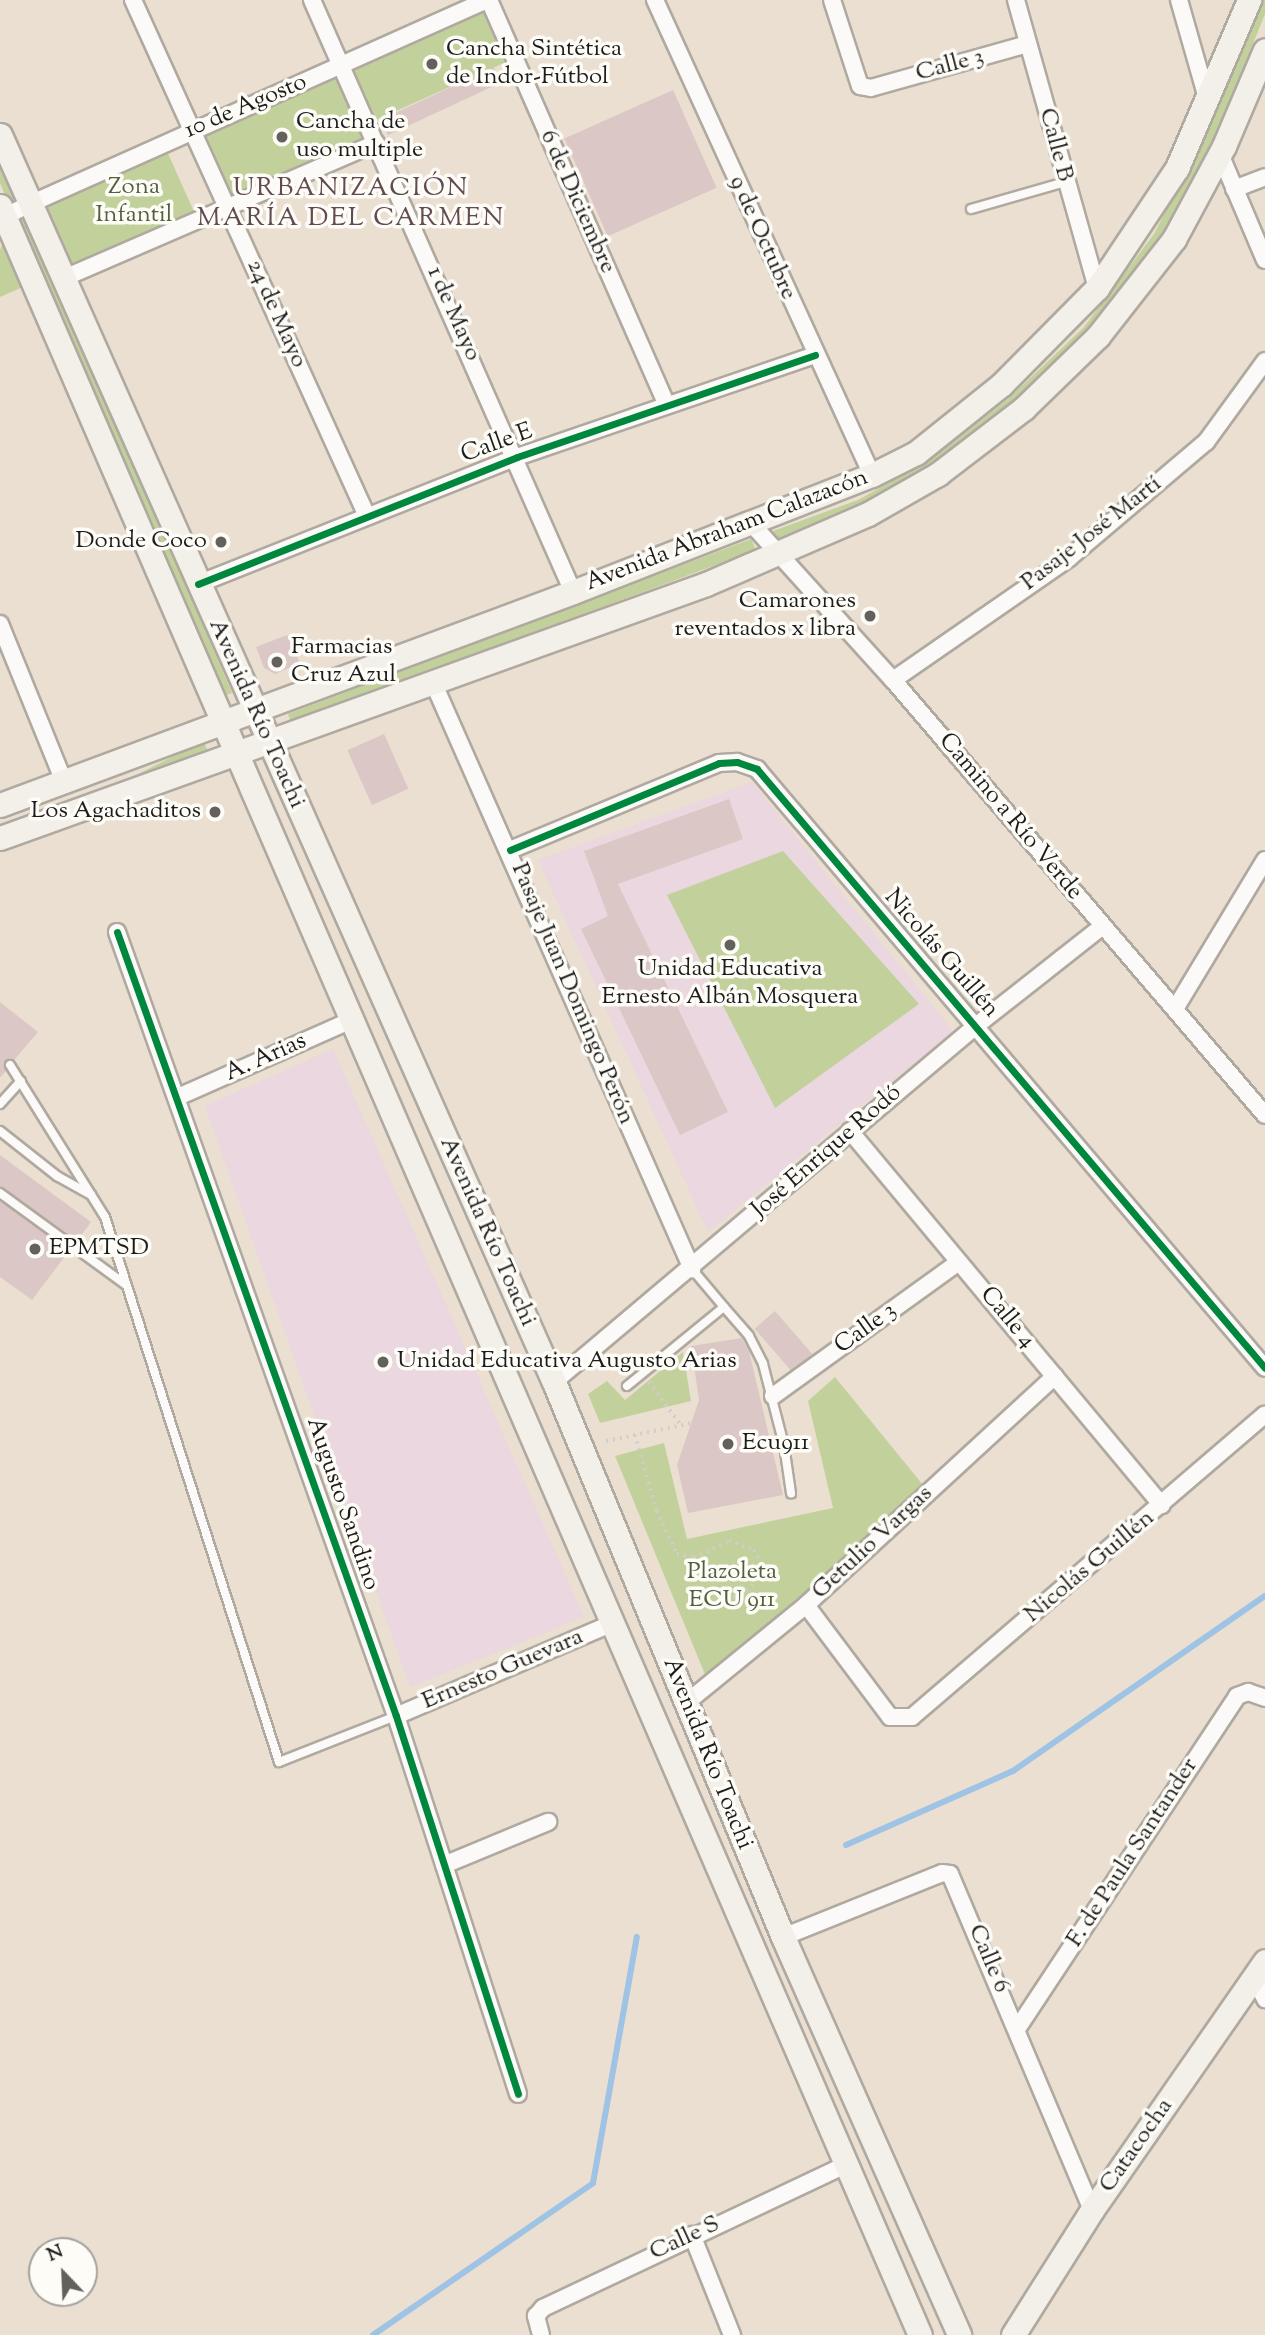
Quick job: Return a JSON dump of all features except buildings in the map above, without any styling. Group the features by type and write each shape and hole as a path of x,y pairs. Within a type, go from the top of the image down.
{"main road":[{"name":"Avenida Abraham Calazacón","path":"0,805 573,592 872,475 916,453 957,423 1097,288 1165,188 1208,103 1249,0"},
{"name":"Avenida Abraham Calazacón","path":"0,838 235,756 780,554 868,514 938,474 1024,408 1098,336 1174,239 1220,154 1265,50"},
{"name":"Avenida Río Toachi","path":"0,135 554,1382 783,1937 959,2335"},
{"name":"Avenida Río Toachi","path":"1,217 220,724 354,1019 611,1623 920,2335"},
{"name":"Catacocha","path":"1013,2335 1093,2210 1260,1969"}],"street":[{"name":"24 de Mayo","path":"133,0 366,514"},
{"name":"1 de Mayo","path":"312,0 517,457 573,592"},
{"name":"10 de Agosto","path":"1,217 488,0"},
{"name":"6 de Diciembre","path":"488,0 666,403"},
{"name":"9 de Octubre","path":"655,0 872,475"},
{"name":"Calle 3","path":"832,0 855,78 860,86 871,88 1028,44"},
{"name":"Calle B","path":"1016,0 1065,182 1097,288"},
{"path":"1179,0 1208,103"},
{"path":"64,278 376,143"},
{"path":"1220,154 1265,260"},
{"path":"1234,189 1265,177"},
{"name":"Calle E","path":"198,584 366,514 517,457 666,403 815,355"},
{"name":"Pasaje José Martí","path":"893,680 1069,558 1206,443 1265,361"},
{"name":"Camino a Río Verde","path":"750,522 893,680 1265,1115"},
{"path":"1,628 64,782"},
{"name":"Pasaje Juan Domingo Perón","path":"433,682 510,850 692,1269"},
{"name":"Nicolás Guillén","path":"510,850 719,763 737,762 757,769 977,1025 1265,1368"},
{"path":"1175,1009 1265,860"},
{"name":"José Enrique Rodó","path":"554,1382 692,1269 977,1025 1103,926"},
{"name":"Augusto Sandino","path":"117,932 178,1097 396,1716 518,2094"},
{"name":"A. Arias","path":"178,1097 354,1019"},
{"name":"Calle 4","path":"850,1131 1163,1505"},
{"name":"Calle 3","path":"773,1396 959,1262"},
{"name":"Getulio Vargas","path":"686,1703 806,1605 1055,1376"},
{"name":"Nicolás Guillén","path":"806,1605 890,1717 912,1717 1163,1505 1265,1414"},
{"name":"Ernesto Guevara","path":"396,1716 611,1623"},
{"name":"F. de Paula Santander","path":"1017,2029 1237,1696 1262,1696"},
{"path":"444,1865 548,1822"},
{"name":"Calle 6","path":"783,1937 942,1873 950,1874 1093,2210"},
{"path":"1260,1969 1265,1998"},
{"name":"Calle S","path":"539,2330 536,2316 543,2308 692,2235 846,2165"},
{"path":"692,2235 732,2335"}],"lane":[{"path":"971,209 1065,182"},
{"path":"10,1065 93,1196 126,1285 279,1762 396,1716"},
{"path":"0,1104 21,1081"},
{"path":"0,1131 57,1176 93,1196"},
{"path":"0,1193 126,1285"},
{"path":"692,1269 749,1336 773,1396 791,1493"},
{"path":"627,1386 724,1307"}],"path":[{"path":"648,1381 681,1425"},
{"path":"606,1441 692,1423"},
{"path":"635,1435 657,1511 677,1554 694,1558 729,1541 754,1550 764,1568 753,1585 718,1609"}],"shaded area":[{"name":"Unidad Educativa Ernesto Albán Mosquera","path":"752,782 953,1031 708,1232 538,860"},
{"name":"Unidad Educativa Augusto Arias","path":"333,1049 584,1617 410,1687 205,1106"}],"green space":[{"path":"1258,0 1265,0 1265,14 1208,155 1167,240 1094,335 935,472 781,543 773,531 858,500 928,461 1007,400 1084,327 1154,234 1196,151"},
{"name":"Cancha Sintética de Indor-Fútbol","path":"485,10 508,61 374,121 352,69"},
{"name":"Cancha de uso multiple","path":"335,74 364,141 229,198 201,131"},
{"name":"Zona Infantil","path":"166,149 194,212 70,267 42,204"},
{"path":"0,161 17,201 9,205 0,183"},
{"path":"25,219 232,693 224,696 176,590 17,222"},
{"path":"5,237 25,286 0,297 0,250"},
{"path":"751,539 756,550 291,723 288,714"},
{"path":"203,741 207,749 14,848 10,840"},
{"path":"783,851 919,1004 775,1108 667,895"},
{"path":"683,1352 691,1401 600,1423 588,1394 607,1381 625,1400"},
{"name":"Plazoleta ECU 911","path":"835,1377 923,1485 709,1684 615,1456 664,1443 687,1539 833,1508 808,1401"}],"waterway":[{"path":"846,1845 1013,1771 1265,1596"},
{"path":"373,2335 593,2183 637,1937"}],"cycle path":[{"path":"198,584 517,457 815,355"},
{"path":"510,850 719,763 737,762 757,769 1265,1368"},
{"path":"117,932 396,1716 518,2094"}],"place":[{"name":"Cancha Sintética de Indor-Fútbol","path":"432,64"},
{"name":"Cancha de uso multiple","path":"282,137"},
{"name":"Donde Coco","path":"221,542"},
{"name":"Camarones reventados x libra","path":"870,616"},
{"name":"Farmacias Cruz Azul","path":"277,662"},
{"name":"Los Agachaditos","path":"215,812"},
{"name":"Unidad Educativa Ernesto Albán Mosquera","path":"730,945"},
{"name":"EPMTSD","path":"35,1249"},
{"name":"Unidad Educativa Augusto Arias","path":"383,1362"},
{"name":"Ecu911","path":"728,1444"}],"district":[{"name":"URBANIZACIÓN MARÍA DEL CARMEN","path":"351,204"}]}
